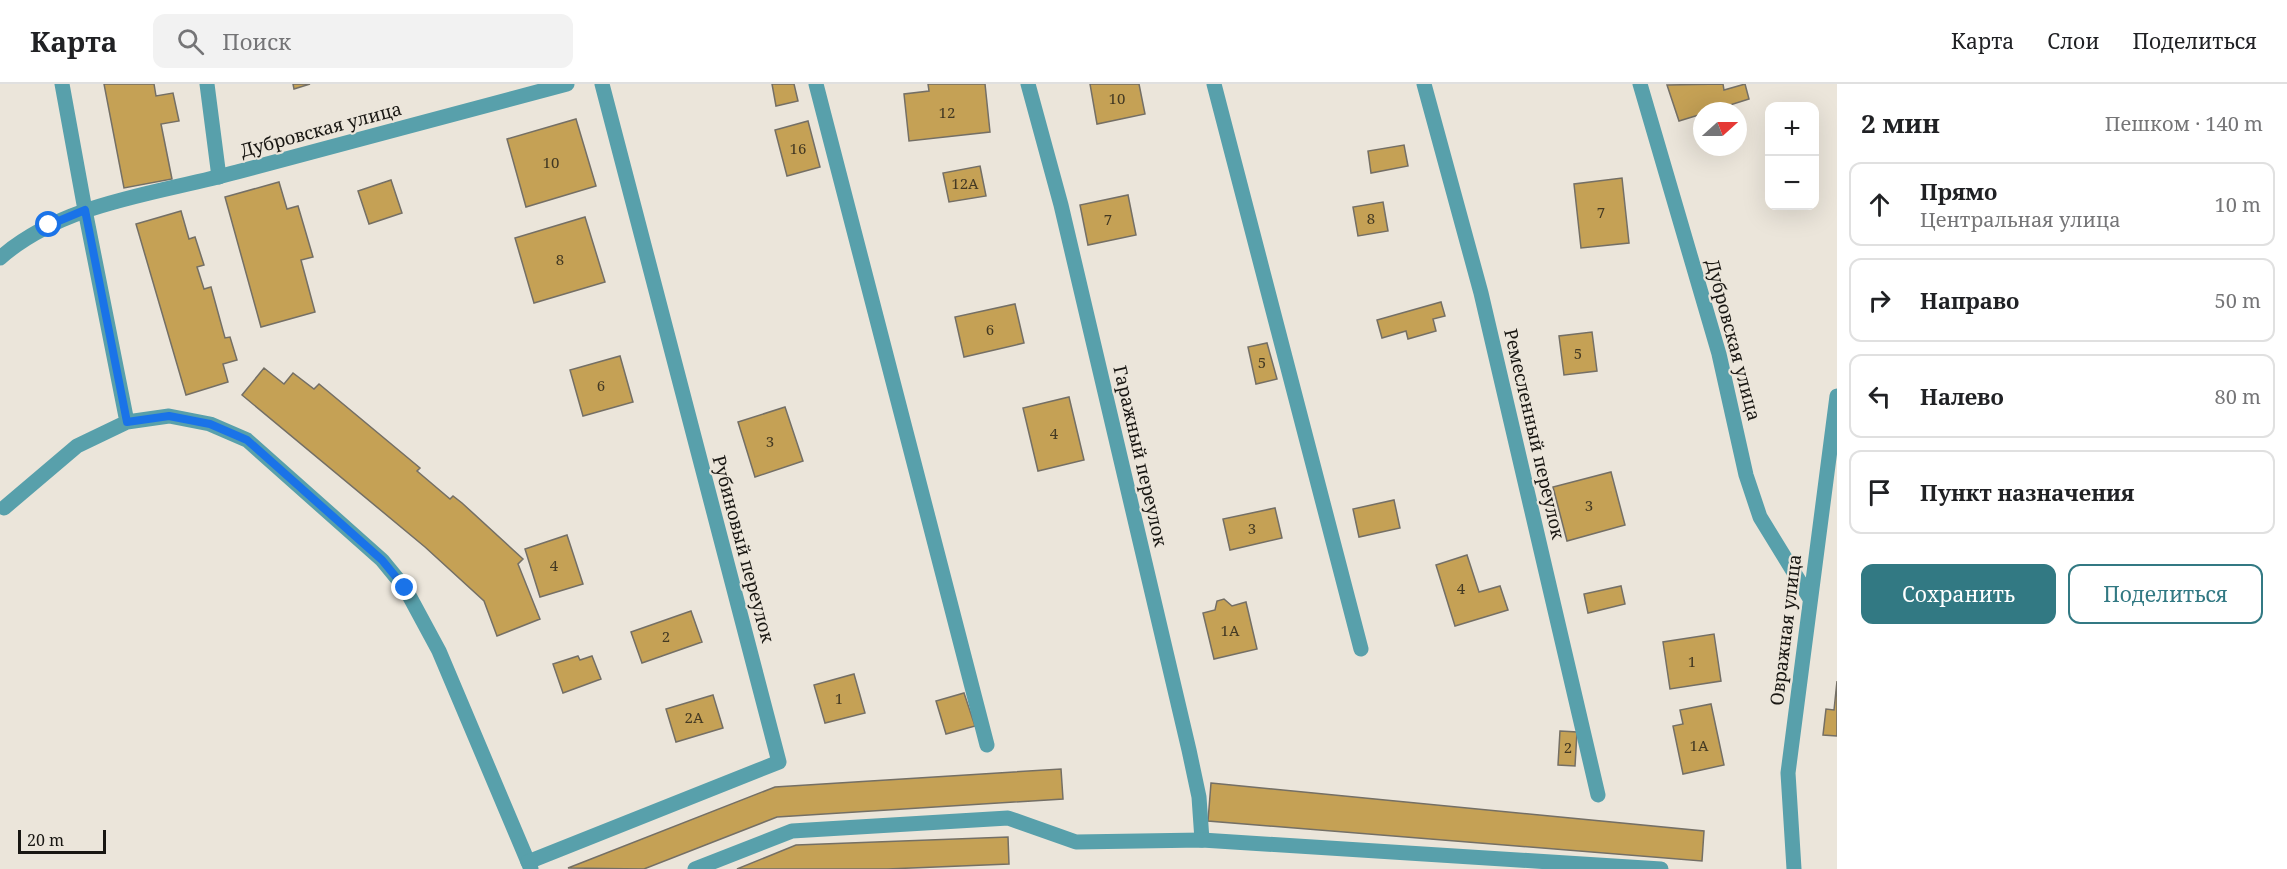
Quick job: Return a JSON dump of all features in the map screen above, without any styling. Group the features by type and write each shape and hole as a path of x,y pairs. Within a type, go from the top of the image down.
{"street":[{"path":"62,84 127,422"},
{"path":"207,84 219,177"},
{"name":"Дубровская улица","path":"0,258 15,245 49,225 85,210 219,177 567,84"},
{"name":"Рубиновый переулок","path":"530,866 779,762 602,84"},
{"path":"816,84 987,745"},
{"name":"Гаражный переулок","path":"1028,84 1061,205 1189,750 1199,797 1202,840"},
{"path":"1214,84 1361,649"},
{"name":"Ремесленный переулок","path":"1424,84 1481,293 1598,795"},
{"name":"Дубровская улица","path":"1640,84 1719,354 1746,475 1760,517 1809,597"},
{"name":"Овражная улица","path":"1794,869 1788,773 1809,597 1837,396"},
{"path":"1,508 77,446 127,422 169,416 210,424 247,440 382,560 405,588 439,651 530,866"},
{"path":"695,869 792,831 1008,818 1076,842 1202,840 1660,869"}],"building":[{"path":"104,84 154,84 156,96 173,93 179,121 161,124 172,179 124,188"},
{"path":"293,84 310,84 294,89"},
{"path":"772,84 794,84 798,101 776,106"},
{"path":"928,84 985,84 990,132 909,141 904,94 929,91"},
{"path":"1090,84 1139,84 1145,114 1097,124"},
{"path":"1723,84 1724,90 1745,84 1749,99 1740,102 1693,102 1693,117 1679,121 1667,85"},
{"path":"576,119 596,186 526,207 507,139"},
{"path":"808,121 820,167 787,176 775,130"},
{"path":"1404,145 1408,166 1371,173 1368,151"},
{"path":"980,166 986,196 949,202 943,173"},
{"path":"1622,178 1629,243 1581,248 1574,184"},
{"path":"391,180 402,213 369,224 358,191"},
{"path":"279,182 287,209 298,206 313,257 301,260 315,312 261,327 225,197"},
{"path":"1128,195 1136,235 1088,245 1080,205"},
{"path":"1383,202 1388,231 1358,236 1353,207"},
{"path":"181,211 189,239 195,237 204,265 197,267 204,289 211,287 225,338 230,337 237,360 223,364 228,382 186,395 136,224"},
{"path":"585,217 605,282 534,303 515,238"},
{"path":"1441,302 1445,316 1433,319 1436,331 1408,339 1406,331 1382,338 1377,320"},
{"path":"1015,304 1024,343 964,357 955,317"},
{"path":"1592,332 1597,371 1564,375 1559,336"},
{"path":"1267,343 1277,379 1256,384 1248,347"},
{"path":"620,356 633,402 583,416 570,370"},
{"path":"264,368 284,384 293,373 314,389 319,384 420,468 417,471 450,499 453,496 462,503 523,559 518,564 540,619 497,636 484,601 425,547 242,395"},
{"path":"1069,397 1084,460 1038,471 1023,408"},
{"path":"785,407 803,461 755,477 738,422"},
{"path":"1611,472 1625,525 1567,541 1553,487"},
{"path":"1394,500 1400,528 1359,537 1353,509"},
{"path":"1275,508 1282,538 1230,550 1223,519"},
{"path":"567,535 583,584 540,597 525,549"},
{"path":"1467,555 1479,592 1500,586 1508,610 1455,626 1436,565"},
{"path":"1621,586 1625,604 1588,613 1584,594"},
{"path":"1224,599 1232,606 1246,602 1257,649 1214,659 1203,613 1215,610 1217,601"},
{"path":"691,611 702,642 642,663 631,632"},
{"path":"1714,634 1721,681 1670,689 1663,642"},
{"path":"578,656 580,660 592,656 601,679 563,693 553,664"},
{"path":"854,674 865,713 825,723 814,685"},
{"path":"1837,681 1837,736 1823,735 1826,709 1834,710"},
{"path":"964,693 975,726 946,734 936,701"},
{"path":"713,695 723,728 676,742 666,709"},
{"path":"1711,704 1724,765 1683,774 1673,726 1683,724 1680,710"},
{"path":"1560,731 1577,732 1575,766 1558,765"},
{"path":"1061,769 1063,799 777,817 644,869 568,868 775,787"},
{"path":"1211,783 1704,831 1702,861 1208,821"},
{"path":"1008,837 1009,864 887,869 737,869 796,845"}],"route":[{"path":"49,225 85,210 127,422 169,416 210,424 247,440 278,465 382,560 405,588"}]}
